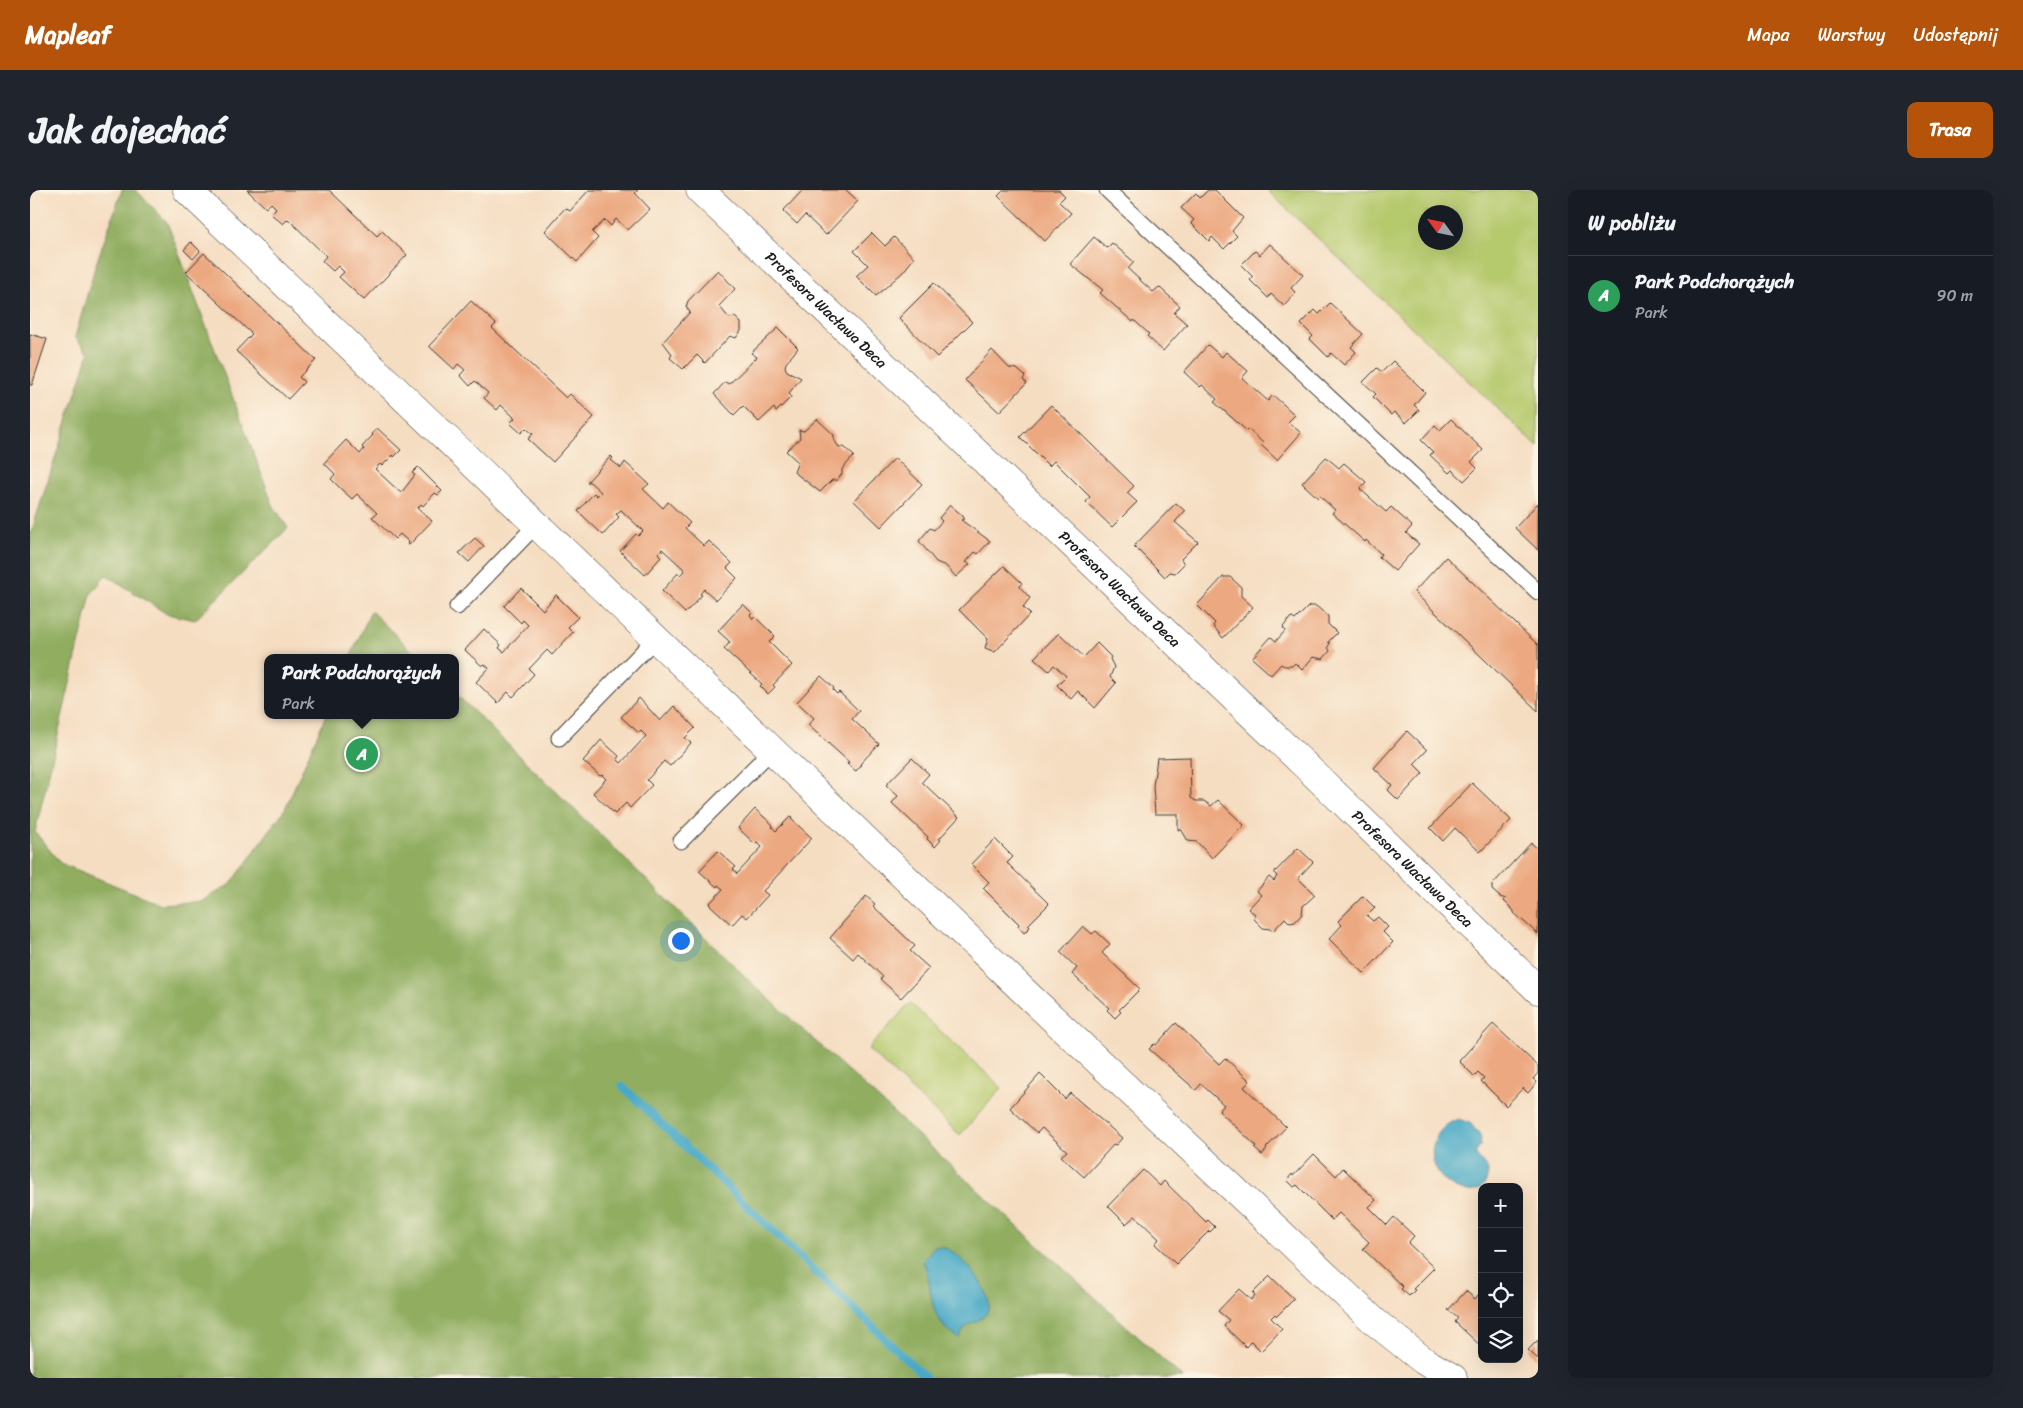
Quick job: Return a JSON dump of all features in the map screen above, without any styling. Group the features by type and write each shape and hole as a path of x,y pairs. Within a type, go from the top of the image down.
{"street":[{"path":"188,190 1030,997 1375,1322 1424,1361 1452,1378"},
{"name":"Profesora Wacława Deca","path":"700,190 1311,770 1538,990"}],"lane":[{"path":"1107,190 1538,592"},
{"path":"456,607 537,524"},
{"path":"559,738 656,638"},
{"path":"681,840 772,750"}],"green space":[{"path":"122,190 136,190 167,222 273,505 288,528 195,620 167,614 106,575 91,594 35,832 60,863 161,904 202,901 231,884 285,809 324,719 459,719 459,697 755,986 1183,1378 30,1378 30,536 89,353 75,337 96,264"},
{"path":"1267,190 1428,190 1447,193 1450,190 1538,190 1538,447"},
{"path":"371,611 415,654 352,654"},
{"path":"910,1003 1002,1088 960,1135 868,1049"}],"water":[{"path":"1458,1119 1470,1123 1481,1137 1480,1146 1475,1154 1488,1170 1485,1183 1478,1183 1478,1190 1458,1189 1438,1173 1433,1161 1433,1147 1439,1133"},
{"path":"934,1247 944,1247 960,1258 983,1285 987,1295 989,1304 987,1312 980,1319 965,1328 959,1338 948,1331 941,1322 933,1304 923,1260"}],"building":[{"path":"247,190 329,190 377,236 382,231 407,255 364,300 339,277 344,272 338,266 333,271 322,261 326,256 288,219 283,224 271,214 276,208 271,203 266,208"},
{"path":"589,190 638,190 635,193 650,209 628,230 616,219 611,226 605,220 592,232 598,238 577,262 545,231 565,208 570,211"},
{"path":"803,190 846,190 858,201 826,235 805,215 797,224 783,211"},
{"path":"1004,190 1059,190 1065,196 1059,202 1071,213 1045,241 998,196"},
{"path":"1208,190 1215,190 1243,218 1232,231 1237,236 1224,249 1212,237 1209,241 1191,223 1194,220 1181,208 1196,193 1200,198"},
{"path":"872,233 885,246 894,237 914,258 903,272 876,296 856,276 868,265 854,251"},
{"path":"1094,237 1107,248 1112,243 1134,262 1128,269 1153,292 1159,287 1180,306 1174,313 1187,324 1163,351 1134,320 1133,322 1100,293 1103,290 1070,264"},
{"path":"191,242 200,251 193,259 184,250"},
{"path":"1270,244 1303,275 1291,288 1296,293 1284,306 1271,294 1268,298 1250,280 1253,277 1241,265 1255,251 1260,255"},
{"path":"204,253 316,360 299,377 304,382 288,399 236,351 252,334 186,272"},
{"path":"718,270 735,289 719,306 729,318 735,317 741,323 741,331 736,338 730,336 705,363 697,355 683,369 670,358 672,354 663,342 690,312 686,307 688,301"},
{"path":"934,283 972,322 937,357 899,318"},
{"path":"471,301 496,324 492,328 566,398 570,394 594,417 553,462 528,439 533,434 526,428 521,433 510,423 515,418 501,405 497,410 484,398 488,393 475,381 470,386 460,375 465,370 458,364 454,369 429,346"},
{"path":"1330,303 1363,334 1351,347 1356,352 1344,365 1331,353 1328,357 1310,339 1313,336 1301,324 1315,310 1319,314"},
{"path":"778,328 798,348 785,367 787,371 801,378 789,393 791,397 776,412 774,408 759,422 743,406 734,415 714,394 725,382 729,384 757,357 751,353"},
{"path":"30,334 47,339 32,385 30,385"},
{"path":"1208,345 1222,357 1226,352 1248,371 1242,378 1268,401 1273,395 1295,415 1288,422 1301,433 1277,460 1248,429 1247,431 1214,402 1217,399 1184,372"},
{"path":"992,350 1009,368 1017,369 1025,376 1023,380 1027,383 999,412 965,380"},
{"path":"1393,361 1425,392 1414,405 1419,410 1406,423 1394,412 1391,415 1373,397 1376,394 1363,382 1377,368 1382,372"},
{"path":"1051,405 1134,486 1127,493 1137,502 1112,527 1086,502 1090,497 1054,461 1049,466 1020,437"},
{"path":"817,419 834,435 834,440 839,447 844,447 854,456 842,469 842,474 837,480 832,480 820,492 794,472 798,462 786,451 800,438 799,430 804,431"},
{"path":"1451,419 1483,450 1471,462 1477,468 1464,481 1452,470 1449,473 1430,455 1433,452 1421,440 1435,425 1440,430"},
{"path":"377,428 401,450 382,466 380,464 375,469 401,493 415,475 412,473 418,467 442,491 438,495 435,493 423,506 421,504 418,508 432,521 409,545 407,544 409,542 400,534 395,539 372,517 377,513 357,494 352,499 342,490 331,479 335,474 324,463 346,440 360,454 364,449 362,447"},
{"path":"611,456 613,458 611,460 621,468 625,462 649,484 643,489 663,508 668,502 690,523 685,528 704,546 709,541 732,563 727,568 737,578 716,600 704,589 700,594 702,595 685,613 662,591 678,573 680,575 685,570 662,549 658,553 661,557 645,575 620,551 636,534 638,536 643,531 621,510 616,514 619,517 603,535 578,511 594,493 597,496 601,492 590,482 587,482"},
{"path":"1326,457 1339,468 1344,463 1366,482 1360,489 1386,512 1391,507 1412,526 1406,533 1419,544 1395,571 1379,557 1381,554 1366,540 1365,542 1332,513 1335,510 1302,483"},
{"path":"895,458 922,484 881,527 854,501"},
{"path":"1176,503 1185,511 1175,522 1198,542 1181,559 1184,564 1175,573 1170,572 1165,577 1134,546"},
{"path":"1538,503 1538,550 1515,528"},
{"path":"950,505 963,516 964,519 961,520 990,541 978,554 975,552 966,562 970,564 956,577 946,566 936,562 919,541 930,528 934,530 942,521 939,518"},
{"path":"475,538 484,546 469,562 459,553"},
{"path":"1446,557 1538,645 1538,711 1414,592"},
{"path":"1004,566 1022,583 1020,587 1030,598 1023,607 1030,614 995,652 985,648 988,639 959,610"},
{"path":"1223,577 1230,577 1241,587 1241,596 1253,607 1223,638 1213,626 1215,623 1197,605"},
{"path":"521,588 543,610 556,595 578,617 568,627 573,632 552,655 547,650 529,669 534,674 513,697 508,692 498,703 476,682 489,668 484,664 482,666 465,650 484,629 501,645 499,648 504,652 528,625 523,620 521,623 504,606"},
{"path":"743,604 752,613 750,615 753,619 755,617 775,636 769,642 792,665 773,685 775,687 768,694 760,686 762,684 724,649 730,642 718,631"},
{"path":"1309,606 1316,606 1328,616 1328,624 1337,633 1328,642 1330,643 1328,647 1330,651 1323,659 1313,657 1302,670 1295,663 1292,666 1281,664 1271,675 1252,658 1271,637 1276,641 1285,631 1283,627 1291,617 1295,620"},
{"path":"1059,633 1084,657 1097,643 1111,657 1110,659 1114,667 1110,677 1116,683 1095,708 1078,691 1071,699 1057,685 1066,676 1054,665 1049,671 1034,658"},
{"path":"821,676 834,688 833,690 837,694 839,692 859,711 852,719 879,744 856,771 847,764 849,762 808,725 814,718 797,702"},
{"path":"639,698 660,721 674,706 695,728 685,738 691,743 670,766 664,761 647,780 652,785 630,808 626,803 615,814 593,793 606,779 583,761 601,740 619,756 617,759 621,763 646,736 641,731 639,733 621,717"},
{"path":"1407,731 1427,750 1414,764 1423,773 1398,800 1388,790 1392,785 1374,768"},
{"path":"1190,757 1191,798 1196,801 1204,801 1211,806 1218,800 1244,825 1212,858 1197,842 1188,841 1181,829 1178,830 1178,814 1155,814 1153,786 1157,758"},
{"path":"912,758 929,774 922,782 959,817 939,839 941,840 935,847 927,839 928,837 892,803 898,796 886,785"},
{"path":"1472,783 1511,820 1480,852 1455,828 1443,841 1430,828"},
{"path":"755,809 773,825 772,827 776,831 790,817 812,838 763,891 768,895 747,918 742,914 732,925 709,904 723,889 718,885 717,887 699,871 718,851 736,867 733,869 737,874 762,847 757,842 755,844 738,828"},
{"path":"995,839 1013,857 1007,863 1049,904 1028,925 1030,927 1024,933 1018,926 1019,924 983,888 989,882 971,864"},
{"path":"1531,843 1538,849 1538,934 1514,913 1504,901 1506,899 1500,897 1492,890 1492,885"},
{"path":"1298,848 1313,862 1298,878 1315,895 1303,906 1302,914 1295,922 1290,923 1285,918 1273,931 1263,928 1254,919 1255,914 1248,909 1261,895 1257,891 1269,877 1274,881 1277,876 1274,873"},
{"path":"866,896 875,904 873,906 915,946 910,951 929,968 901,998 880,979 883,977 858,953 853,959 830,938"},
{"path":"1363,896 1375,908 1367,916 1373,921 1378,917 1388,927 1383,932 1393,942 1364,973 1329,939 1342,925 1338,921"},
{"path":"1083,926 1092,934 1096,931 1110,944 1102,953 1140,989 1119,1010 1121,1012 1115,1018 1107,1010 1109,1008 1072,974 1077,968 1060,952"},
{"path":"1176,1023 1219,1064 1225,1058 1250,1081 1244,1087 1286,1127 1266,1148 1262,1155 1254,1148 1256,1146 1219,1111 1224,1105 1201,1084 1196,1090 1149,1049 1154,1044 1156,1045"},
{"path":"1493,1024 1538,1066 1538,1073 1533,1079 1537,1082 1528,1093 1523,1088 1506,1106 1481,1081 1484,1078 1478,1072 1474,1076 1459,1061"},
{"path":"1040,1074 1065,1099 1070,1093 1122,1138 1116,1145 1114,1144 1084,1177 1061,1156 1067,1151 1042,1128 1037,1133 1010,1108"},
{"path":"1314,1154 1336,1176 1343,1168 1376,1200 1369,1207 1387,1225 1394,1217 1414,1236 1408,1243 1434,1268 1413,1289 1415,1290 1409,1296 1401,1289 1403,1287 1363,1249 1369,1242 1339,1213 1332,1220 1297,1185 1294,1187 1287,1180"},
{"path":"1143,1170 1160,1186 1164,1181 1206,1222 1208,1220 1215,1227 1176,1264 1155,1244 1159,1239 1135,1216 1126,1224 1108,1206"},
{"path":"1270,1276 1294,1299 1277,1316 1275,1314 1271,1318 1282,1329 1261,1351 1251,1341 1246,1347 1224,1326 1229,1320 1218,1311 1239,1289 1251,1300 1255,1295 1253,1293"},
{"path":"1466,1291 1475,1299 1478,1295 1478,1343 1455,1322 1458,1318 1448,1310"},
{"path":"1538,1340 1538,1359 1528,1350"}],"waterway":[{"path":"622,1086 926,1378"}],"place":[{"name":"Park Podchorążych","path":"362,754"}]}
